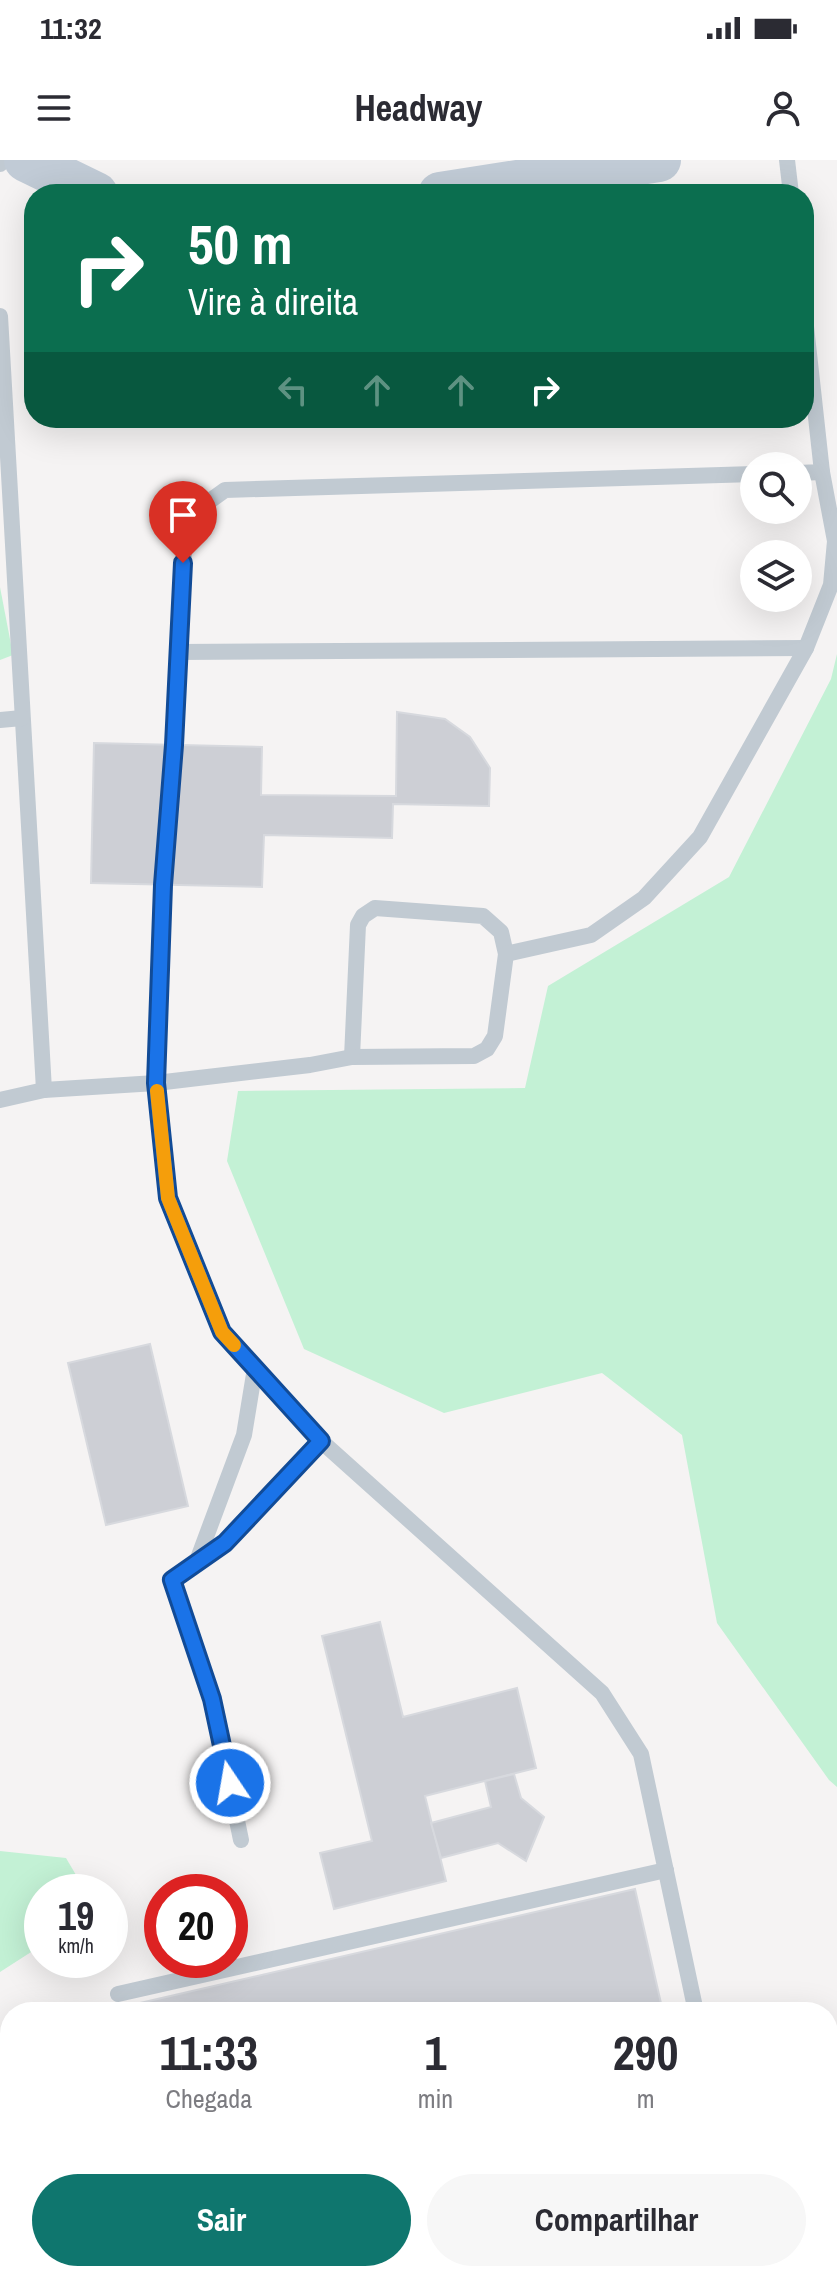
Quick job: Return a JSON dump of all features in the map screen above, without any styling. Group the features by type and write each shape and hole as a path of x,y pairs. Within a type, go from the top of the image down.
{"street":[{"path":"26,160 75,184"},
{"path":"504,184 659,160"}],"lane":[{"path":"787,160 790,184"},
{"path":"0,316 44,1090"},
{"path":"506,954 591,935 644,898 700,837 806,648 831,585 835,541 822,472 814,399"},
{"path":"812,472 822,472"},
{"path":"694,2002 641,1754 602,1693 321,1441 222,1332 168,1198 156,1083 163,885 185,534 200,508 225,490 740,474"},
{"path":"178,652 806,648"},
{"path":"0,720 22,718"},
{"path":"0,1100 44,1090 156,1083 310,1065 352,1057 474,1056 487,1049 495,1036 506,954 501,932 483,916 375,908 363,916 358,925 352,1057"},
{"path":"197,1561 244,1435 255,1368"},
{"path":"241,1840 212,1699 172,1580 225,1543 321,1441"},
{"path":"218,1509 225,1543"},
{"path":"118,1994 666,1870"}],"green space":[{"path":"0,587 13,655 0,660"},
{"path":"837,654 837,1787 717,1623 682,1435 602,1373 444,1413 304,1349 227,1161 238,1091 525,1088 548,986 729,877 831,679"},
{"path":"0,1851 66,1858 75,1874 24,1874 24,1957 0,1972"}],"building":[{"path":"397,712 445,719 470,737 490,768 489,806 393,804 392,838 264,835 262,887 91,883 94,743 262,747 261,795 396,796"},
{"path":"150,1344 188,1506 106,1525 68,1363"},
{"path":"380,1622 403,1717 517,1688 536,1768 425,1796 446,1881 334,1909 320,1853 372,1841 322,1636"},
{"path":"514,1774 521,1798 544,1817 526,1861 498,1843 441,1858 431,1823 491,1807 485,1781"},
{"path":"635,1889 661,2002 144,2002"}],"slow traffic":[{"path":"157,1091 168,1198 222,1332 234,1345"}],"route":[{"path":"183,563 163,885 156,1083 168,1198 222,1332 321,1441 225,1543 172,1580 212,1699 230,1783"}]}
